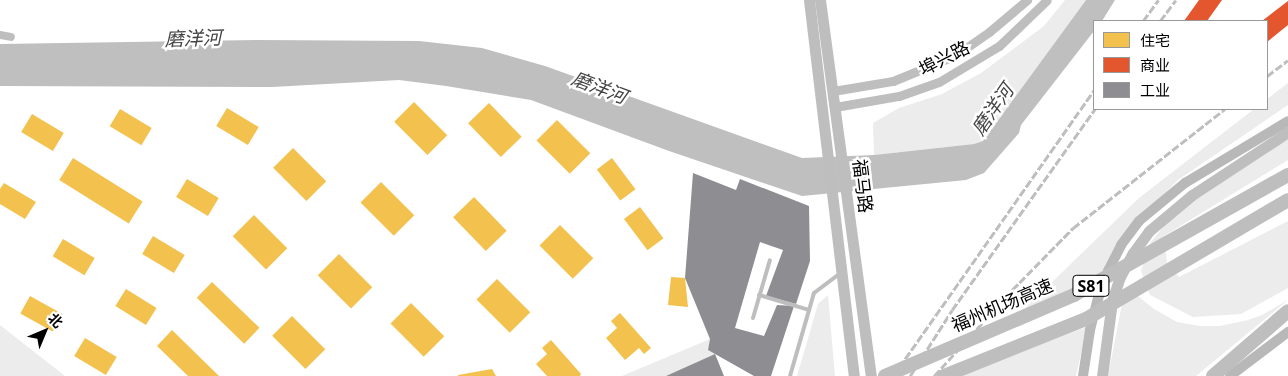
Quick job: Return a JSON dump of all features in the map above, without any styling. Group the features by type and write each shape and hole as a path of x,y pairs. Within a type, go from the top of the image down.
{"highway":[{"name":"福州机场高速","path":"885,376 1074,295 1288,175"},
{"name":"S81","path":"944,376 1086,320 1288,200"},
{"path":"1213,376 1288,312"}],"main road":[{"name":"福马路","path":"809,0 854,376"},
{"name":"福马路","path":"820,0 871,376"},
{"path":"1083,376 1090,330 1101,290 1122,245 1139,221 1185,183 1288,121"},
{"path":"1102,376 1112,301 1120,277 1133,252 1149,231 1192,195 1288,132"},
{"path":"1230,376 1288,332"}],"street":[{"name":"埠兴路","path":"833,91 893,81 947,59 989,32 1027,0"},
{"name":"埠兴路","path":"835,108 899,96 939,82 999,46 1047,0"},
{"path":"0,35 11,37"}],"lane":[{"path":"753,318 770,260"},
{"path":"790,376 814,293 841,273"},
{"path":"759,295 809,310"}],"shaded area":[{"path":"1065,0 1086,0 983,141 974,144 874,155 873,123 899,108 942,94 981,73 1044,26"},
{"path":"1288,83 1288,105 1178,180 1144,215 1104,274 1021,312 1139,198 1253,110 1268,110 1268,98"},
{"path":"1288,139 1288,160 1164,236 1167,263 1179,277 1288,221 1288,288 1241,314 1193,317 1150,295 1141,271 1150,243 1165,225 1183,207"},
{"path":"1128,288 1154,309 1177,322 1200,326 1220,326 1248,320 1262,315 1288,300 1196,376 1108,376 1121,309"},
{"path":"828,295 835,376 797,376 818,304"},
{"path":"0,325 65,376 0,376"},
{"path":"1087,327 1076,376 964,376 968,370"},
{"path":"710,339 708,350 715,354 666,376 622,376"}],"water":[{"name":"磨洋河","path":"1086,0 1115,0 1103,20 1093,20 1093,32 1021,125 1019,133 984,173 966,180 802,196 669,151 531,100 399,80 272,87 0,86 0,44 259,40 419,41 482,48 545,66 802,158 874,155 974,144 983,141"}],"building: 住宅":[{"path":"414,102 447,135 427,155 394,122"},
{"path":"489,103 522,137 501,157 468,123"},
{"path":"227,108 259,127 248,145 216,126"},
{"path":"120,109 152,128 141,145 110,126"},
{"path":"32,114 64,133 53,151 21,132"},
{"path":"557,120 590,153 570,174 536,141"},
{"path":"293,148 326,181 306,201 273,168"},
{"path":"73,158 143,201 129,224 59,180"},
{"path":"612,158 635,189 620,201 597,169"},
{"path":"187,179 219,198 208,216 176,197"},
{"path":"381,182 414,215 394,236 360,203"},
{"path":"4,183 36,202 25,219 0,204 0,189"},
{"path":"474,197 507,231 486,251 453,217"},
{"path":"640,207 663,238 647,250 624,219"},
{"path":"254,215 287,248 266,269 233,236"},
{"path":"560,225 593,258 573,279 539,246"},
{"path":"153,236 185,255 174,273 142,254"},
{"path":"63,239 95,258 84,275 53,256"},
{"path":"339,254 372,287 351,308 318,275"},
{"path":"671,277 685,278 688,307 668,305"},
{"path":"497,279 530,312 510,333 476,300"},
{"path":"212,282 259,328 244,344 197,298"},
{"path":"126,289 157,308 146,325 115,306"},
{"path":"30,296 62,314 53,331 20,313"},
{"path":"411,303 444,336 424,357 390,324"},
{"path":"620,313 651,348 644,354 639,348 625,360 606,338 617,328 611,321"},
{"path":"292,316 325,349 305,369 272,336"},
{"path":"172,330 219,376 188,376 157,346"},
{"path":"85,338 117,357 106,375 74,356"},
{"path":"551,340 581,374 580,376 547,376 536,364 547,354 542,348"},
{"path":"492,369 496,376 458,376 458,375"}],"building: 商业":[{"path":"1199,0 1222,0 1208,20 1185,20"},
{"path":"1288,1 1288,25 1268,41 1268,20 1263,20"}],"building: 工业":[{"path":"693,173 736,190 740,179 809,206 810,261 796,304 766,296 783,250 760,242 735,328 764,336 777,305 794,306 771,376 754,376 708,350 710,339 685,278"},
{"path":"715,354 724,376 666,376"}],"railway":[{"path":"1144,20 1158,0"},
{"path":"1161,20 1176,0"},
{"path":"1268,75 1288,60"},
{"path":"893,376 1093,91"},
{"path":"910,376 952,310 1094,110"},
{"path":"934,376 1012,290 1073,228 1224,110"}]}
